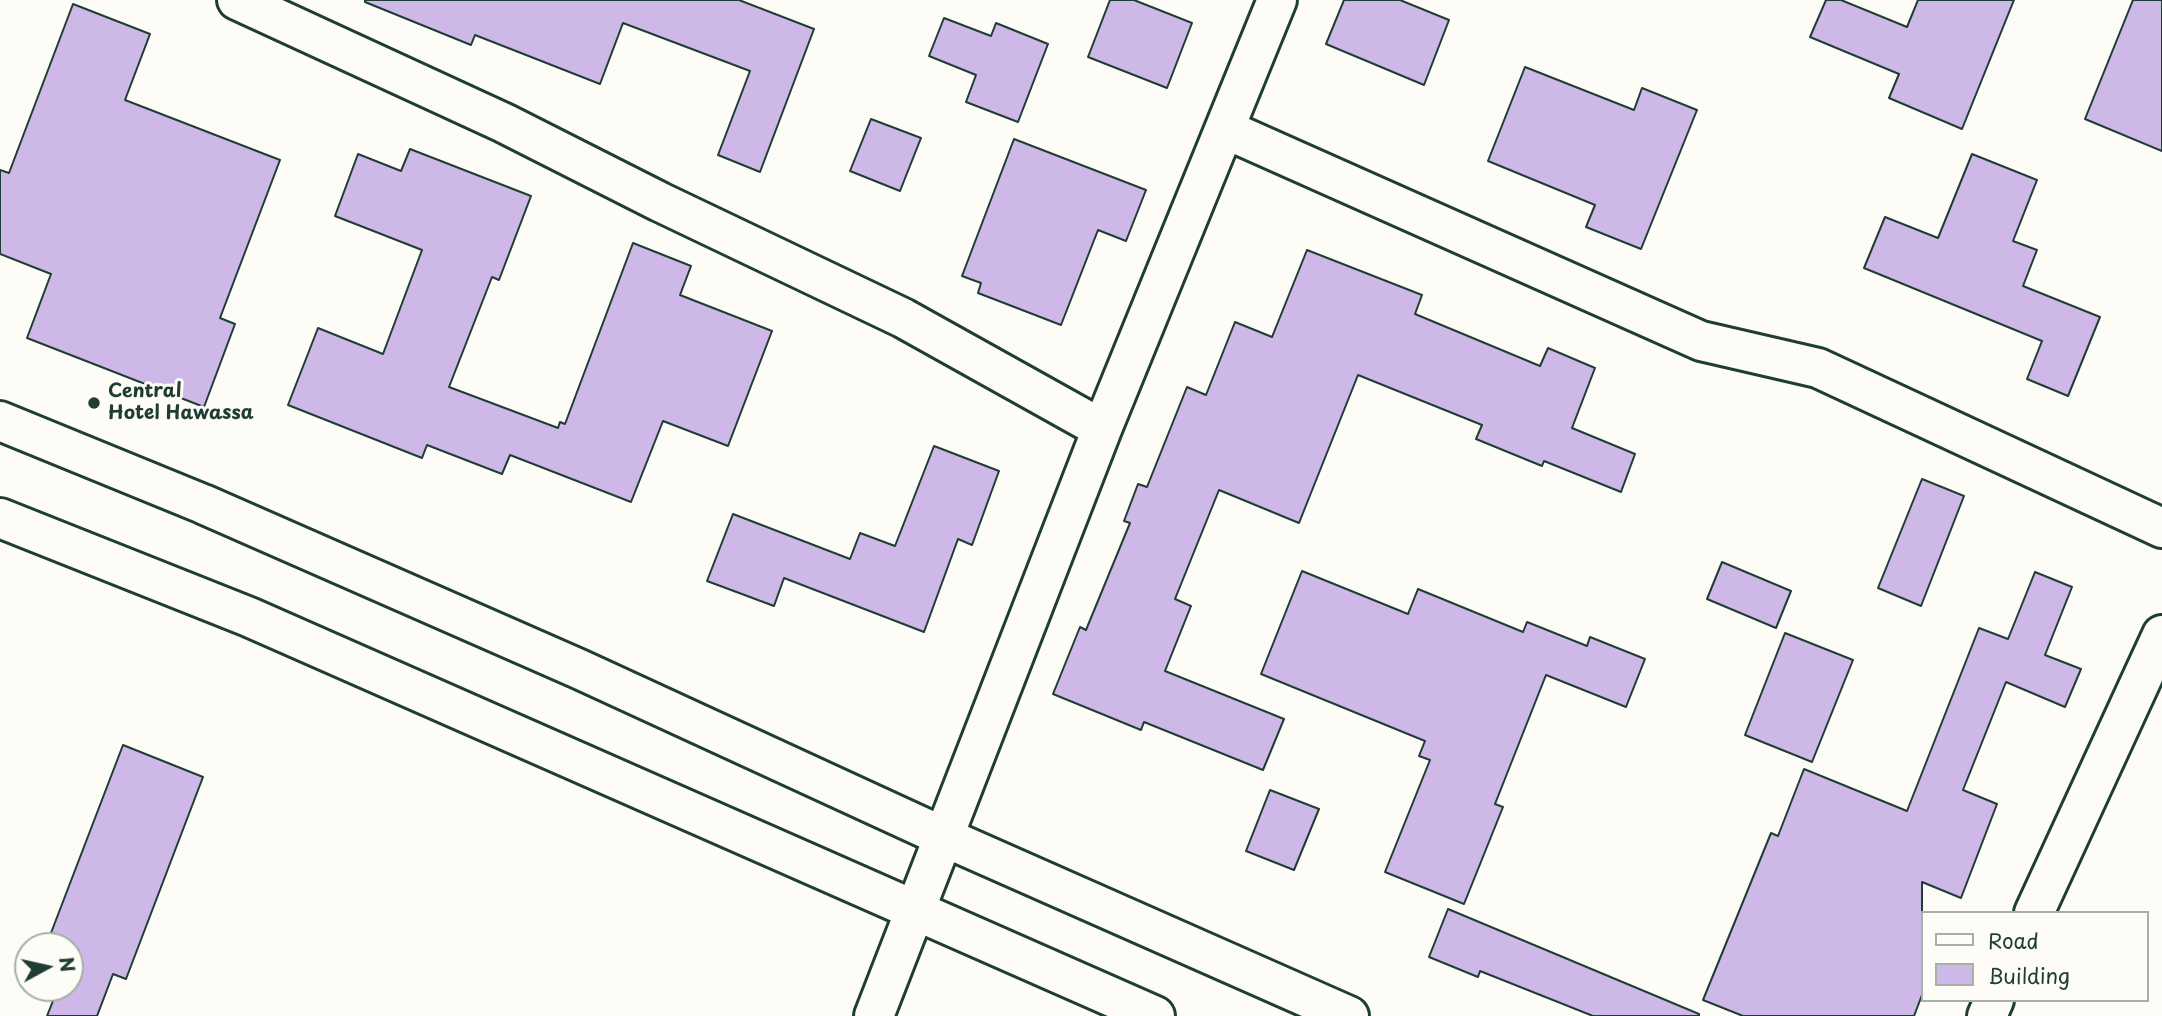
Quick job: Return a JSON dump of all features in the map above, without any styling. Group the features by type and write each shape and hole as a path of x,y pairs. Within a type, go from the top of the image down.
{"street":[{"path":"237,0 504,124 903,318 1102,429"},
{"path":"874,1016 1102,429 1278,0"},
{"path":"1225,129 1701,341 1818,368 2162,528"},
{"path":"0,421 203,504 567,664 944,837 1349,1016"},
{"path":"0,518 249,617 1156,1016"},
{"path":"2035,911 2162,635"}],"building":[{"path":"365,0 739,0 814,29 760,172 718,155 750,71 623,23 600,84 475,35 471,45"},
{"path":"1110,0 1134,0 1192,23 1167,88 1088,57"},
{"path":"1344,0 1400,0 1449,20 1424,85 1326,44"},
{"path":"1826,0 1841,0 1907,27 1918,0 2014,0 1962,129 1889,98 1899,74 1810,37"},
{"path":"2133,0 2162,0 2162,151 2085,119"},
{"path":"73,4 150,34 125,100 280,160 220,318 235,324 204,407 27,338 51,274 0,254 0,170 9,173"},
{"path":"944,18 991,36 996,23 1048,44 1018,122 966,102 976,75 929,56"},
{"path":"1525,67 1634,110 1642,88 1697,110 1641,249 1586,227 1595,205 1488,161"},
{"path":"871,119 921,138 900,191 850,171"},
{"path":"1014,139 1146,190 1126,241 1098,230 1061,325 978,293 981,283 962,276"},
{"path":"410,149 531,196 499,280 492,277 449,387 558,428 560,422 565,424 633,243 691,266 680,295 772,331 728,446 663,421 631,502 510,455 502,474 427,445 422,458 288,405 318,328 383,354 422,250 335,216 358,154 401,171"},
{"path":"1972,154 2037,180 2013,241 2037,250 2023,286 2100,317 2068,396 2027,379 2042,341 1864,268 1885,217 1938,238"},
{"path":"1307,250 1422,295 1415,314 1540,366 1548,348 1595,368 1572,428 1635,454 1621,492 1544,461 1542,466 1476,439 1482,425 1358,375 1299,523 1219,490 1175,599 1191,606 1165,671 1284,719 1263,770 1144,722 1141,730 1053,694 1080,627 1086,630 1130,523 1124,521 1138,484 1147,487 1187,387 1206,395 1235,322 1272,337"},
{"path":"934,446 999,471 972,545 958,539 924,632 784,578 774,606 707,581 733,514 850,559 860,533 895,546"},
{"path":"1922,479 1964,496 1921,606 1878,588"},
{"path":"1722,562 1791,591 1776,628 1707,599"},
{"path":"1302,571 1408,614 1418,589 1523,632 1527,622 1587,646 1590,637 1645,659 1626,707 1546,675 1495,804 1503,807 1464,904 1385,872 1430,760 1419,756 1425,741 1261,674"},
{"path":"2035,572 2072,587 2045,655 2081,669 2065,707 2006,682 1963,790 1997,804 1961,898 1922,882 1920,1000 1914,1016 1743,1016 1703,1000 1771,833 1778,836 1804,769 1907,811 1979,628 2008,639"},
{"path":"1785,633 1853,660 1812,762 1745,735"},
{"path":"123,745 203,777 126,979 113,974 97,1016 47,1016 52,1002 84,1002 84,932 51,932"},
{"path":"1270,790 1319,809 1294,870 1246,851"},
{"path":"1448,909 1699,1016 1593,1016 1480,971 1478,977 1429,957"}],"place":[{"name":"Central Hotel Hawassa","path":"94,403"}]}
